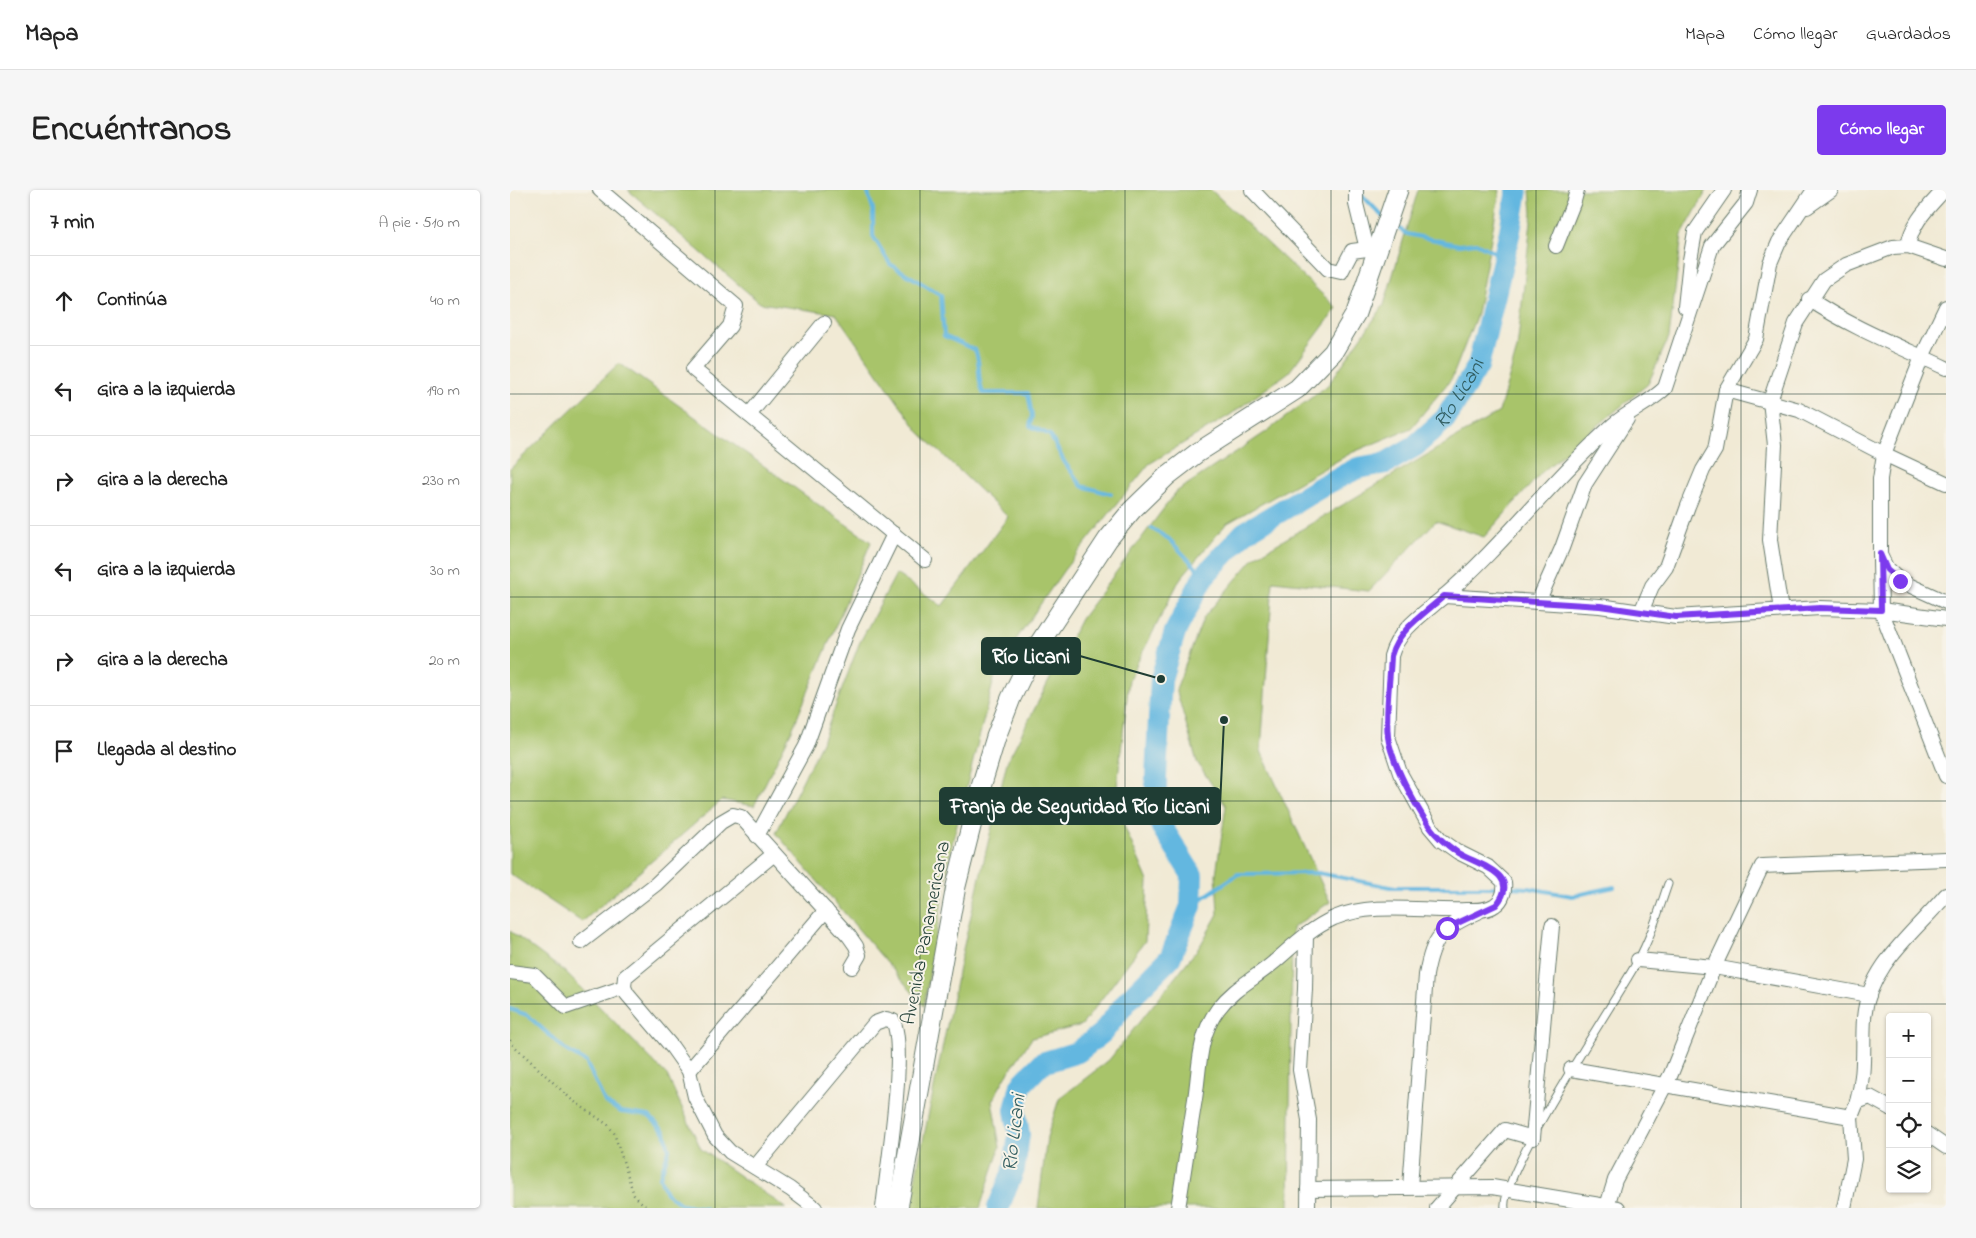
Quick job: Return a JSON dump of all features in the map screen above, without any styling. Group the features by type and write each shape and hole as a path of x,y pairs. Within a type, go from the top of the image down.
{"main road":[{"name":"Avenida Panamericana","path":"898,1208 956,886 981,787 996,737 1011,698 1033,653 1108,539 1132,510 1167,476 1197,453 1297,389 1315,373 1347,331 1365,292 1375,251 1396,198"}],"street":[{"path":"600,190 736,306 730,326 693,369 925,560"},
{"path":"1252,190 1328,269 1341,272 1352,251 1375,251 1356,204 1356,190"},
{"path":"1556,246 1577,190"},
{"path":"1683,338 1690,260 1695,232 1724,190"},
{"path":"1410,1187 1426,975 1429,957 1439,935 1447,928 1496,905 1501,899 1504,882 1488,867 1452,848 1430,827 1400,773 1388,737 1391,656 1394,646 1408,627 1482,563 1568,468 1613,425 1633,409 1657,396 1665,388 1712,246 1746,203 1750,190"},
{"path":"1641,612 1652,586 1666,568 1688,506 1703,470 1715,450 1726,390 1756,339 1770,263 1779,242 1814,190"},
{"path":"1798,215 1830,190"},
{"path":"1908,246 1910,233 1918,218 1944,190"},
{"path":"1781,610 1770,540 1775,445 1770,401 1792,332 1809,299 1824,280 1846,265 1893,247 1908,246 1946,259"},
{"path":"1809,299 1864,331 1946,368"},
{"path":"1946,307 1922,357 1884,454 1880,479 1881,610 1946,776"},
{"path":"749,415 824,323"},
{"path":"1726,390 1798,410 1884,454 1946,482"},
{"path":"1538,602 1562,548 1585,484 1633,409"},
{"path":"757,836 806,746 848,629 894,534"},
{"path":"1880,554 1887,570 1900,581 1946,602"},
{"path":"1444,596 1600,606 1676,617 1820,608 1881,610 1946,619"},
{"path":"581,942 656,884 721,822 733,815 740,817 826,910 856,946 859,955 852,968"},
{"path":"774,854 625,977 624,986 628,994 672,1047 689,1071 696,1097 715,1136 730,1152 815,1208"},
{"path":"1308,1189 1457,1187 1507,1190 1613,1207 1615,1180 1666,1085 1714,966 1762,866 1946,859"},
{"path":"1844,1208 1854,1158 1851,1117 1863,1080 1864,1017 1870,995 1879,972 1896,949 1946,895"},
{"path":"1178,1208 1196,1092 1198,1064 1208,1023 1233,991 1273,963 1306,934 1335,918 1370,909 1432,911 1486,909"},
{"path":"689,1071 826,910"},
{"path":"1437,1208 1505,1130 1533,1138 1552,926"},
{"path":"1306,934 1300,1070 1309,1120 1308,1208"},
{"path":"1638,960 1714,966 1870,995"},
{"path":"510,972 534,975 566,1006 624,986"},
{"path":"755,1167 875,1023 886,1019 893,1021 897,1028 899,1055 883,1208"},
{"path":"1571,1069 1851,1117"},
{"path":"1857,1102 1870,1097 1886,1106"},
{"path":"1931,1137 1946,1147"}],"lane":[{"path":"1505,1208 1503,1200 1507,1190 1533,1138 1571,1069 1638,960 1653,928 1668,884"}],"path":[{"path":"510,1040 572,1100 608,1125 614,1134 634,1195 647,1208"}],"green space":[{"path":"628,190 1211,190 1337,308 1289,372 1230,415 1149,464 1064,570 997,667 952,844 924,1006 776,833 822,742 859,644 896,574 942,606 1008,517 919,432 836,314 760,303"},
{"path":"1418,190 1500,190 1477,314 1452,378 1411,428 1351,453 1226,524 1180,579 1129,679 1115,805 1148,881 1145,941 1082,1025 1032,1038 1006,1076 992,1101 1000,1147 980,1208 909,1208 961,958 1007,762 1081,619 1176,492 1266,432 1328,385 1384,305"},
{"path":"1530,190 1707,190 1682,235 1669,337 1648,384 1542,472 1484,537 1436,521 1369,591 1273,581 1261,751 1330,902 1292,928 1289,1208 1038,1208 1047,1137 1059,1099 1109,1060 1200,946 1218,914 1216,874 1226,806 1197,762 1176,689 1204,617 1255,557 1499,412 1517,349 1532,212"},
{"path":"619,363 871,542 792,730 754,806 722,800 582,922 510,874 510,469"},
{"path":"510,931 565,972 667,1075 701,1149 786,1208 510,1208"}],"waterway":[{"path":"867,190 873,209 873,236 890,264 941,295 944,336 975,350 983,393 1028,393 1032,416 1030,426 1050,435 1065,463 1082,486 1111,494"},
{"name":"Río Licani","path":"998,1208 1014,1169 1019,1134 1015,1110 1021,1085 1042,1063 1078,1052 1102,1033 1128,1000 1170,958 1191,906 1192,875 1162,827 1156,809 1161,679 1175,632 1204,576 1244,533 1326,484 1358,468 1386,463 1415,446 1445,419 1478,366 1510,231 1517,190"},
{"path":"1360,193 1383,217"},
{"path":"1393,224 1407,234 1459,245 1476,243 1504,257"},
{"path":"1151,528 1169,539 1204,576"},
{"path":"1191,906 1238,874 1318,873 1390,887 1501,887"},
{"path":"1508,887 1529,888 1572,896 1614,887"},
{"path":"510,1009 527,1015 567,1051 586,1062 605,1102 621,1112 649,1116 665,1132 669,1150 660,1177 666,1193 681,1204 705,1208"}],"place":[{"name":"Río Licani","path":"1161,679"},
{"name":"Franja de Seguridad Río Licani","path":"1224,720"}],"route":[{"path":"1447,928 1496,905 1505,889 1504,882 1499,874 1458,852 1441,840 1430,827 1400,773 1388,737 1391,656 1394,646 1408,627 1444,596 1600,606 1676,617 1820,608 1881,610 1880,554 1887,570 1900,581"}]}
